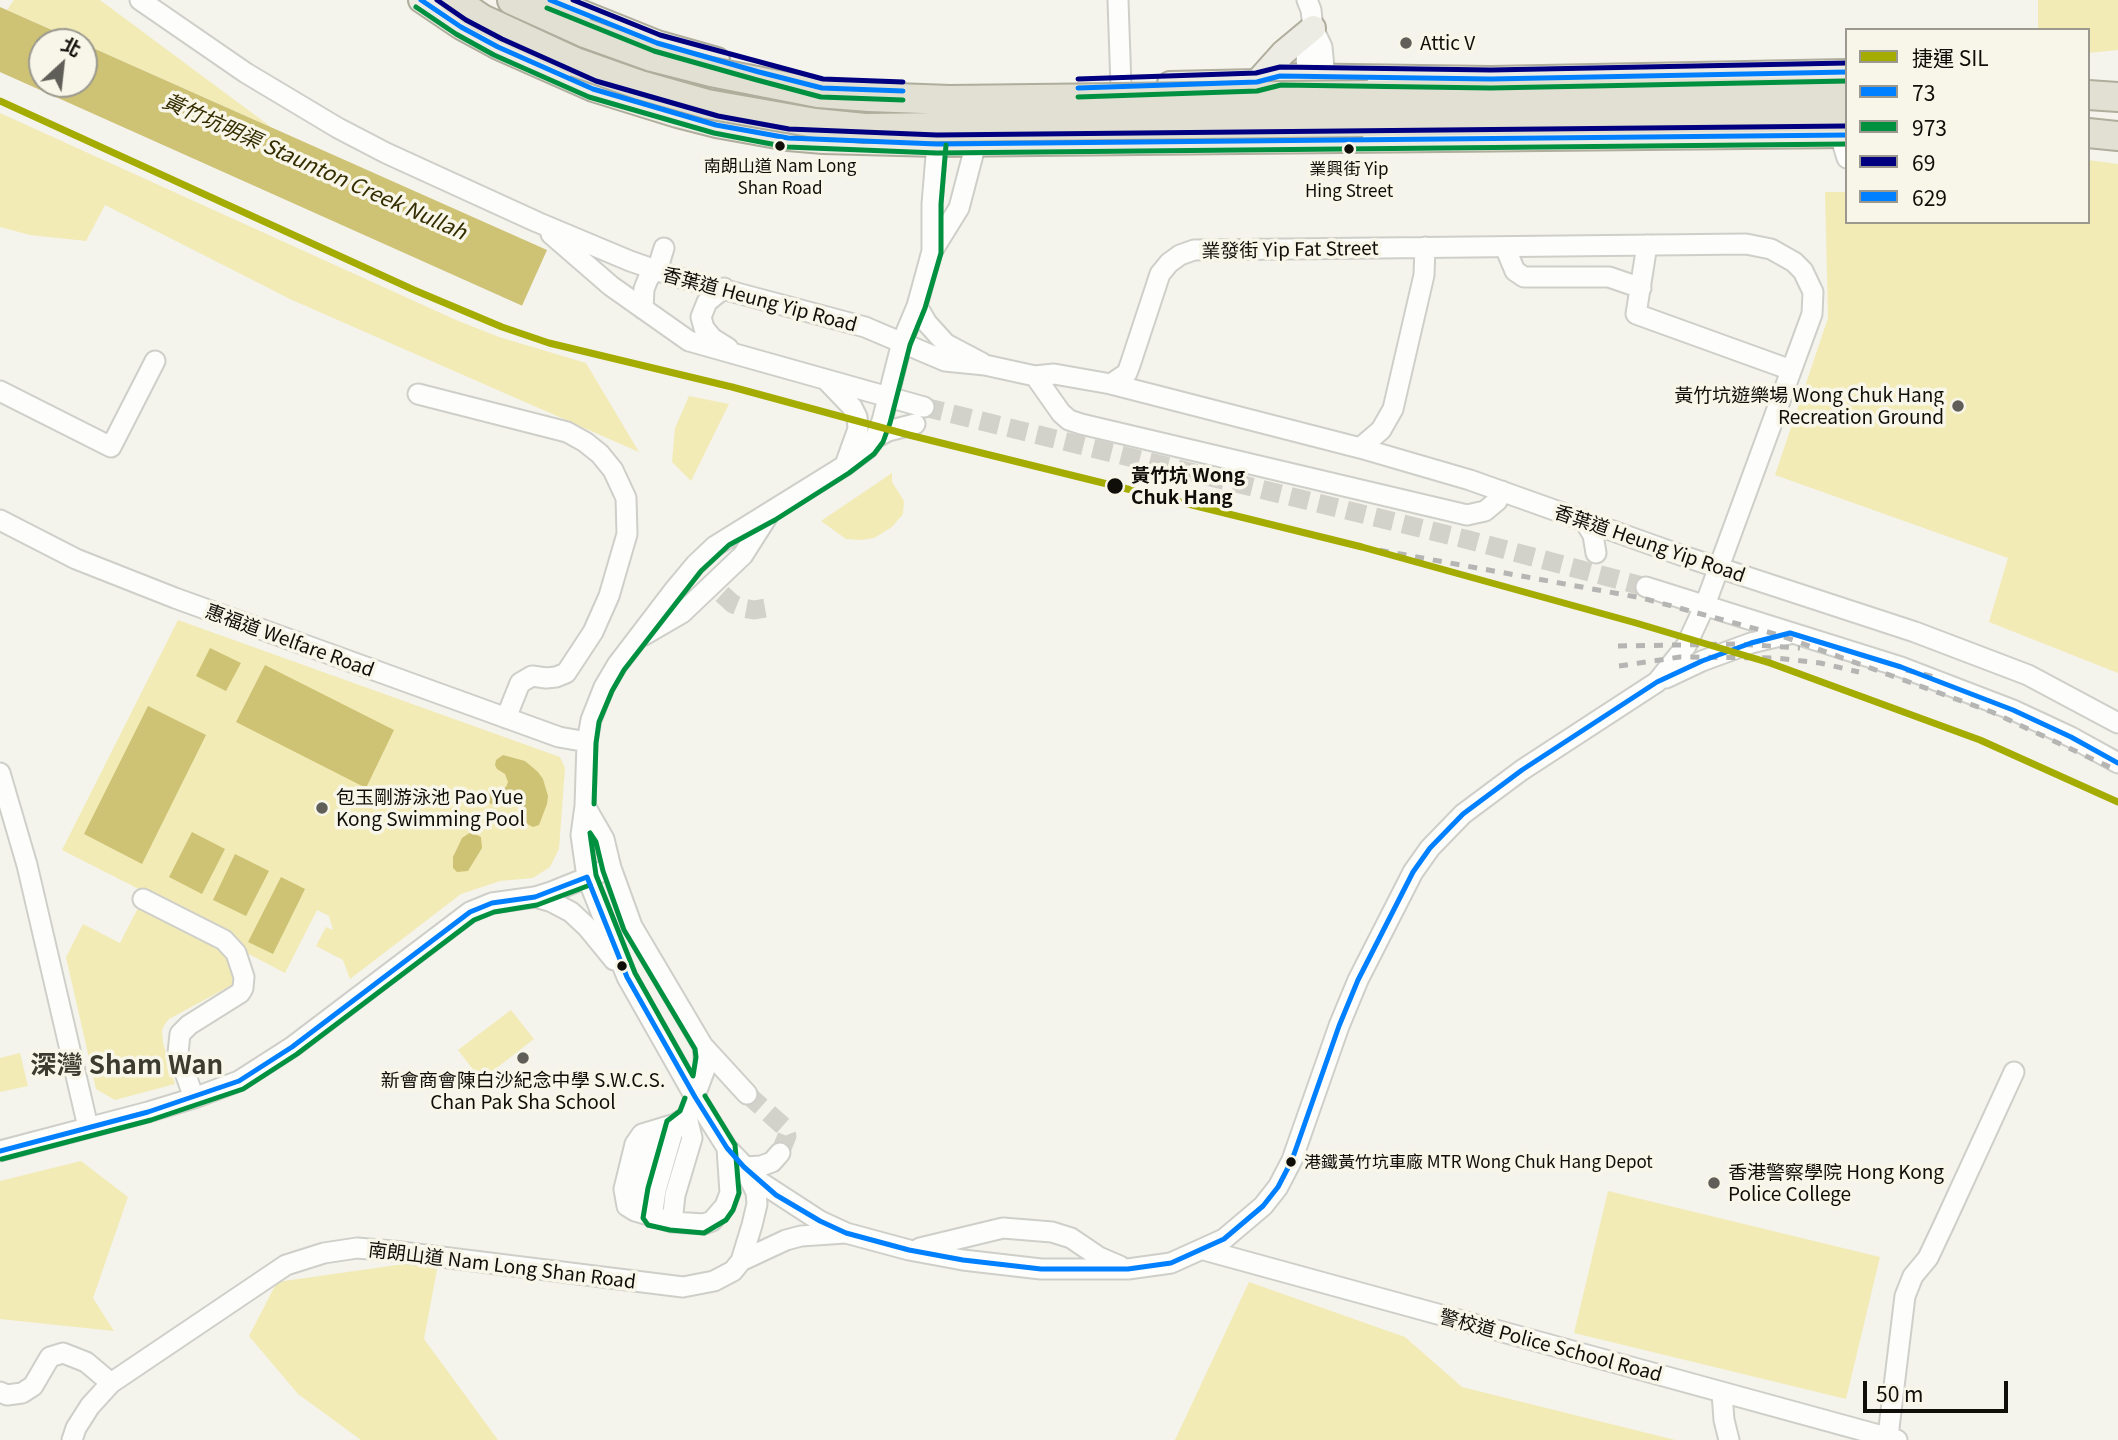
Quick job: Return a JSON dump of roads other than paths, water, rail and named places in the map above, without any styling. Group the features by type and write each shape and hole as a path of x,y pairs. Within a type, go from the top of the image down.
{"highway":[{"path":"454,0 482,19 575,62 640,85 707,104 815,123 865,128 1703,106 1845,92"},
{"path":"512,0 584,33 652,57 711,72 818,93 950,100 1703,106 1845,136"},
{"path":"2090,95 2118,97"},
{"path":"2090,133 2118,136"}],"main road":[{"path":"421,0 470,32 559,75 677,115 788,138 937,144 1845,136"},
{"path":"550,0 657,43 822,88 861,91 1121,87 1257,82 1280,76 1491,79 1845,72"},
{"path":"1257,82 1283,53 1313,29"},
{"path":"1315,141 1316,78"},
{"path":"1257,82 1269,93 1275,104 1268,128 1259,140"}],"street":[{"name":"香葉道 Heung Yip Road","path":"141,0 246,73 338,128 386,153 537,222 655,270 864,327 945,361 985,365 1035,376 1053,386 1082,391 1168,399"},
{"path":"1118,0 1121,87"},
{"path":"1307,0 1313,29 1306,49 1316,78"},
{"path":"932,251 932,204 937,144 965,91"},
{"path":"965,91 976,143 959,208 932,251 902,342 875,438 867,449 844,466 770,513 724,538 695,565 617,665 604,687 591,720 587,742 585,806 581,835 587,877 627,977 727,1148 776,1195 846,1233 909,1251 963,1261 1041,1269 1128,1269 1171,1263 1204,1250 1242,1225 1263,1206 1278,1187 1292,1160 1358,980 1413,872 1430,848 1463,814 1522,770 1657,682 1702,661 1751,643 1790,633"},
{"name":"香葉道 Heung Yip Road","path":"537,222 611,286 688,341 887,397 920,416 875,438"},
{"path":"1647,245 1636,314 1791,370"},
{"name":"業發街 Yip Fat Street","path":"1111,384 1127,373 1160,274 1180,255 1194,250 1647,245 1759,246 1771,249 1794,262 1809,281 1814,303 1718,568"},
{"path":"1360,448 1381,430 1393,410 1424,275 1426,247"},
{"path":"1505,247 1515,271 1524,277 1609,277 1641,288"},
{"path":"643,309 643,289 664,248"},
{"path":"724,288 707,302 702,310 704,328 712,338 741,357"},
{"name":"香葉道 Heung Yip Road","path":"916,306 946,344 985,365"},
{"path":"0,391 111,447 155,361"},
{"name":"香葉道 Heung Yip Road","path":"1035,376 1054,374 1111,384 1360,448 1502,491 1718,568 1915,632 2028,675 2118,723"},
{"path":"1035,376 1055,406 1069,419 1081,424 1467,515 1485,511 1493,505 1502,491"},
{"path":"827,381 852,407 857,417 858,429 844,466"},
{"path":"418,394 567,432 600,454 613,470 626,498 627,534 610,596 600,621 573,665 565,673 546,678 532,676 520,683 506,718"},
{"path":"637,639 682,613 717,588 743,555 770,513"},
{"name":"惠福道 Welfare Road","path":"0,520 109,573 559,737 587,742"},
{"path":"1584,520 1594,535 1596,553"},
{"path":"695,565 717,588"},
{"path":"1657,682 1686,646 1718,568"},
{"path":"1646,587 1901,667 2013,710 2118,763"},
{"path":"0,774 27,865 88,1127"},
{"path":"585,806 604,839 611,868 632,926 703,1046 747,1094"},
{"path":"0,830 27,865"},
{"path":"0,1151 194,1098 239,1081 272,1062 470,912 492,903 535,897 611,868"},
{"path":"535,897 571,912 587,927 627,977"},
{"path":"143,899 224,940 236,953 244,977 240,993 189,1025 180,1034 178,1053 194,1098"},
{"path":"643,1214 656,1190 674,1124 695,1097 705,1069 703,1046"},
{"path":"1892,1438 1905,1296 1913,1276 1928,1258 2014,1072"},
{"path":"674,1124 642,1134 633,1151 626,1175 624,1199 627,1206 643,1214 671,1222 704,1224 719,1215 730,1193 727,1148"},
{"path":"671,1222 675,1195 692,1138 674,1124"},
{"path":"744,1167 761,1167 780,1153"},
{"path":"741,1261 757,1204 744,1167"},
{"path":"909,1251 1003,1228 1052,1232 1071,1238 1099,1257 1128,1269"},
{"name":"南朗山道 Nam Long Shan Road","path":"72,1440 90,1405 111,1383 286,1265 324,1253 357,1248 393,1251 683,1287 714,1282 733,1272 741,1261 786,1240 801,1236 846,1233"},
{"name":"警校道 Police School Road","path":"1204,1250 1892,1438"},
{"path":"0,1392 6,1395 22,1393 33,1386 50,1357 63,1353 86,1362 111,1383"},
{"path":"1723,1393 1724,1420 1729,1440"}],"water":[{"name":"黃竹坑明渠 Staunton Creek Nullah","path":"0,7 47,28 28,28 28,89 0,77"},
{"name":"黃竹坑明渠 Staunton Creek Nullah","path":"98,50 547,250 521,308 47,98 98,98"},
{"path":"210,648 241,663 226,691 196,676"},
{"path":"265,665 394,730 366,788 236,722"},
{"path":"148,706 206,735 142,864 84,834"},
{"path":"503,755 525,761 543,779 548,796 539,825 533,827 523,822 522,806 516,800 507,800 496,807 488,802 489,793 506,787 508,782 505,774 495,765 496,760"},
{"path":"192,832 225,849 202,894 169,877"},
{"path":"471,832 481,837 482,848 468,871 457,872 453,868 453,857 462,838"},
{"path":"235,854 269,871 246,916 213,900"},
{"path":"281,877 305,889 273,954 248,942"}],"tunnel":[{"path":"924,407 1469,540 1646,587"},
{"path":"722,594 733,604 743,608 754,610 771,607"},
{"path":"747,1094 783,1126 787,1136 780,1153"}],"railway":[{"path":"1362,547 1642,598 1779,635 1992,712 2118,771"},
{"path":"1618,646 1738,644 1800,648"},
{"path":"1619,666 1680,657 1775,658 1820,663 1859,672"},
{"path":"1906,670 1939,678"}],"metro line":[{"name":"SIL","path":"0,101 414,290 502,327 549,343 1362,547 1636,623 1770,663 1980,740 2118,802"}],"place":[{"name":"Attic V","path":"1406,43"},
{"name":"南朗山道 Nam Long Shan Road","path":"780,146"},
{"name":"業興街 Yip Hing Street","path":"1349,149"},
{"name":"黃竹坑遊樂場 Wong Chuk Hang Recreation Ground","path":"1958,406"},
{"name":"黃竹坑 Wong Chuk Hang","path":"1115,486"},
{"name":"包玉剛游泳池 Pao Yue Kong Swimming Pool","path":"322,808"},
{"name":"新會商會陳白沙紀念中學 S.W.C.S. Chan Pak Sha School","path":"523,1058"},
{"name":"港鐵黃竹坑車廠 MTR Wong Chuk Hang Depot","path":"1291,1162"},
{"name":"香港警察學院 Hong Kong Police College","path":"1714,1183"}],"district":[{"name":"深灣 Sham Wan","path":"127,1064"}]}
